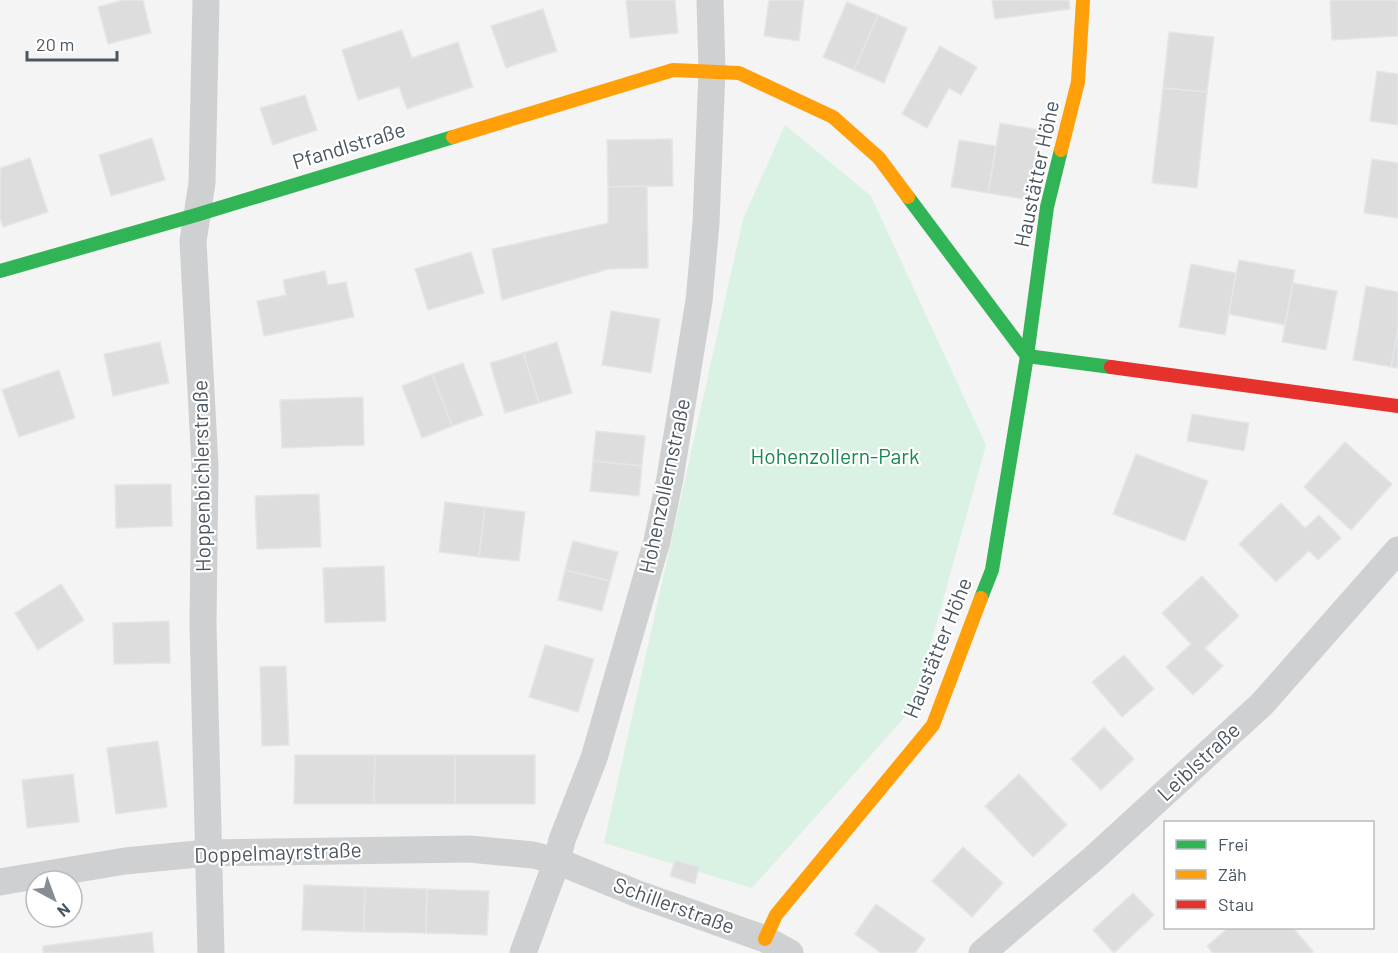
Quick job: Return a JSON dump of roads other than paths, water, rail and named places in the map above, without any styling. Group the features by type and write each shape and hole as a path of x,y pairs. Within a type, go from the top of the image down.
{"street":[{"name":"Hoppenbichlerstraße","path":"206,0 202,183 193,241 205,466 203,624 212,953"},
{"name":"Hohenzollernstraße","path":"523,953 557,861 561,840 594,758 657,541 670,478 699,301 706,223 712,70 710,0"},
{"name":"Haustätter Höhe","path":"765,939 776,915 933,725 992,570 1027,356 1047,207 1078,82 1083,0"},
{"name":"Pfandlstraße","path":"0,271 196,215 673,70 712,70"},
{"path":"712,70 739,73 832,117 879,158 1027,356 1398,406"},
{"name":"Leiblstraße","path":"981,953 1094,858 1262,704 1398,550"},
{"name":"Doppelmayrstraße","path":"0,882 125,861 208,853 469,849 533,855 557,861"},
{"name":"Schillerstraße","path":"557,861 638,894 765,939 790,953"}],"park label":[{"name":"Hohenzollern-Park","path":"835,457"}]}
